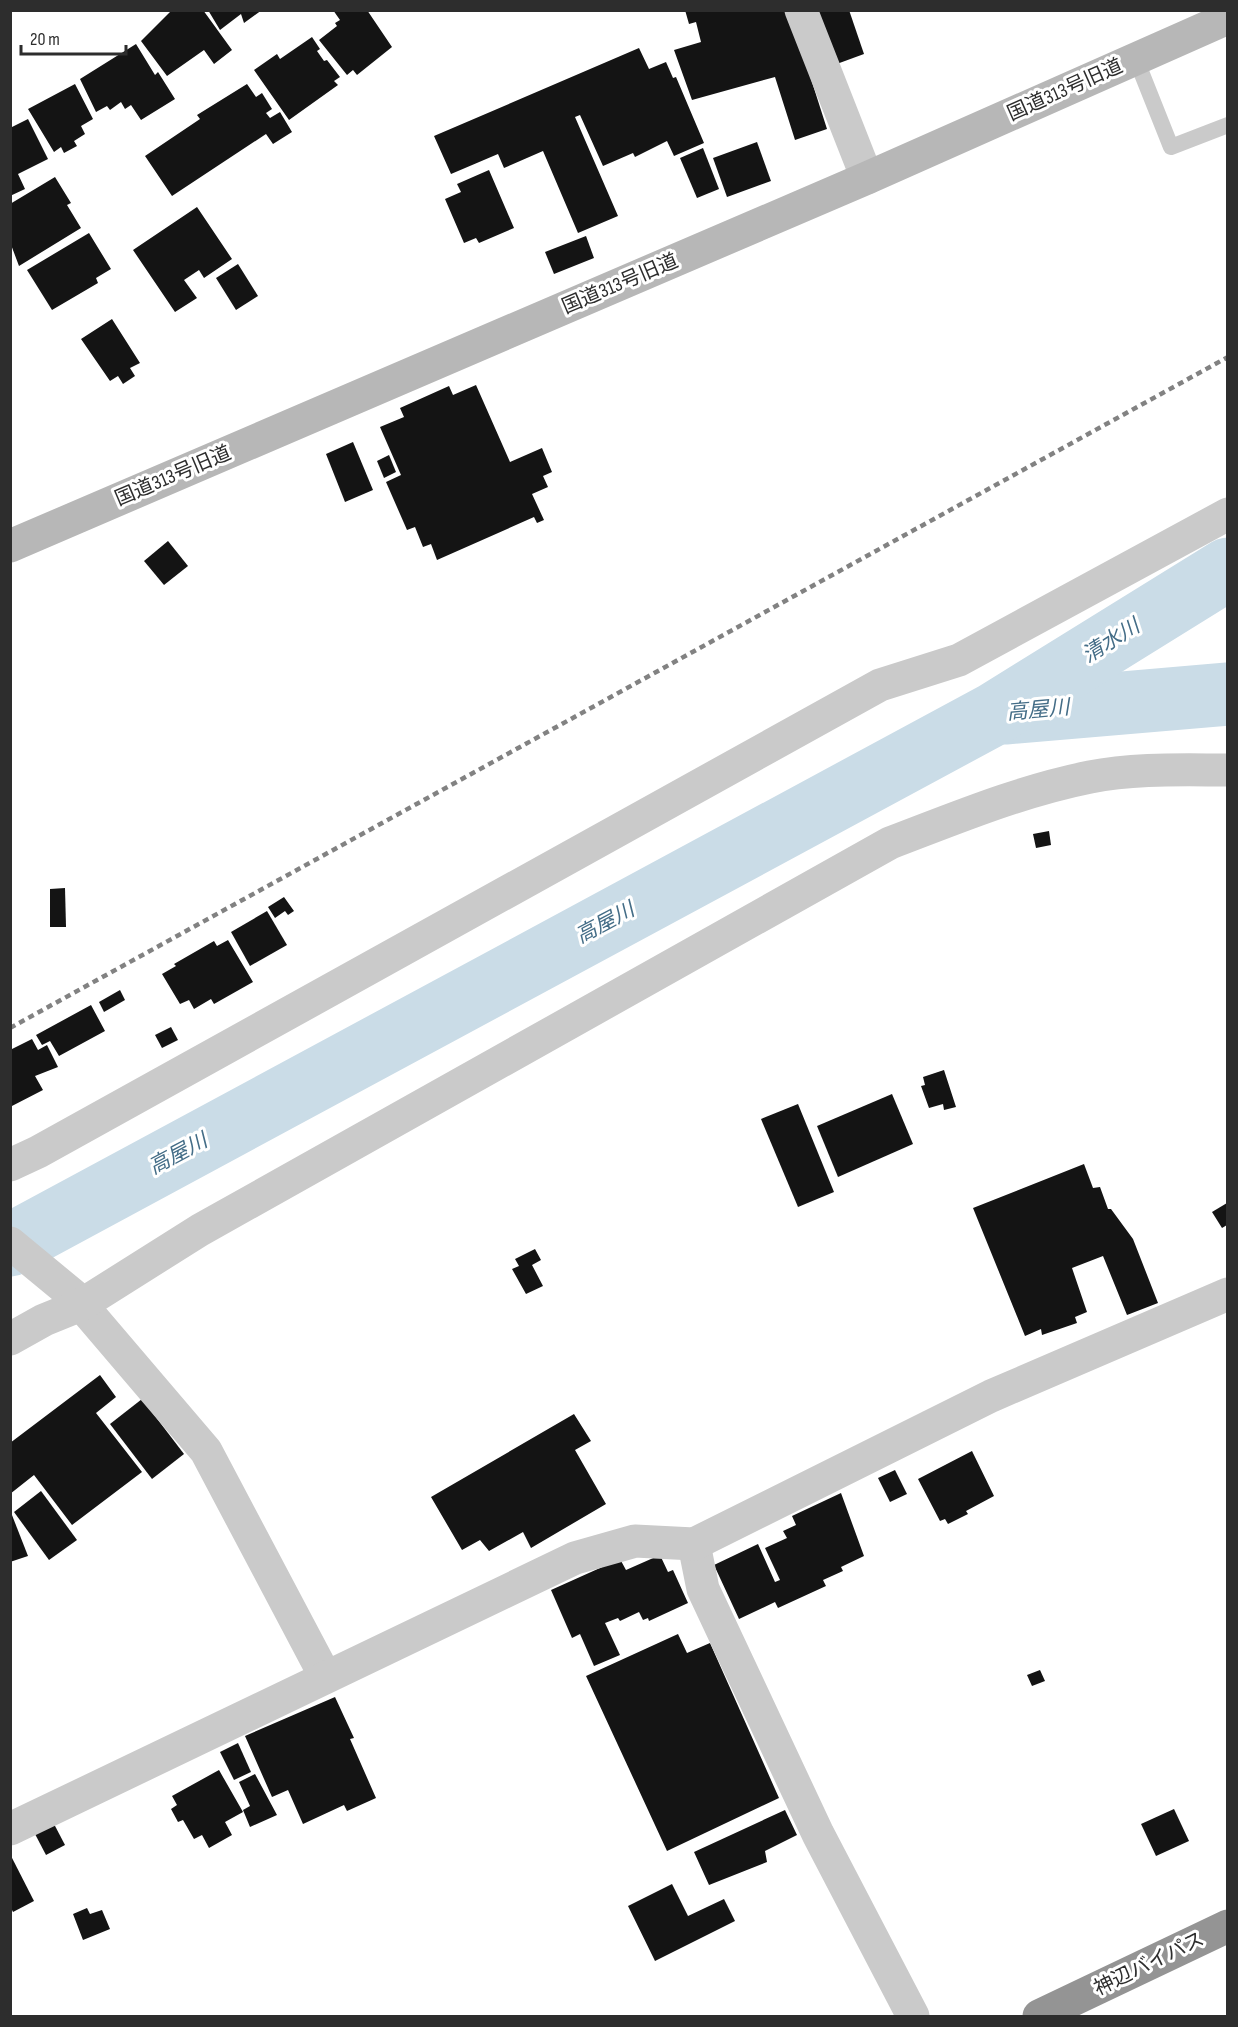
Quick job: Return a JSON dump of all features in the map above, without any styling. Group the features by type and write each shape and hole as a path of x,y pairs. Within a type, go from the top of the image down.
{"highway":[{"name":"神辺バイパス","path":"1039,2016 1227,1926"}],"street":[{"path":"801,10 867,178"},
{"name":"国道313号旧道","path":"10,546 867,178 1227,18"},
{"path":"10,1165 49,1146 880,685 958,660 1227,514"},
{"path":"10,1339 890,843 1000,800 1092,777 1175,770 1227,770"},
{"path":"10,1243 77,1300 206,1451 325,1676"},
{"path":"10,1829 575,1558 634,1541 694,1544 990,1396 1227,1294"},
{"path":"694,1544 703,1589 818,1834 913,2016"}],"lane":[{"path":"1136,59 1171,147 1227,125"}],"building":[{"path":"172,10 203,10 232,50 214,64 204,50 167,76 141,41"},
{"path":"208,10 262,10 244,23 241,14 220,30"},
{"path":"333,10 367,10 392,47 357,75 353,70 347,75 319,40 337,26 335,23 340,20"},
{"path":"685,10 789,10 827,129 795,140 775,77 692,100 674,50 701,42 696,22 689,24"},
{"path":"815,10 849,10 864,54 834,65"},
{"path":"312,37 324,61 327,60 340,77 334,81 338,85 289,120 254,70 277,54 280,59"},
{"path":"136,44 155,75 158,72 175,99 141,120 131,105 125,109 121,102 110,110 107,106 96,112 80,79"},
{"path":"639,48 649,69 666,62 673,78 676,77 704,143 674,156 667,141 635,157 633,153 603,166 580,115 575,117 618,216 578,233 543,151 504,168 498,154 451,174 434,136"},
{"path":"75,84 93,119 81,126 85,134 74,141 77,146 64,153 61,147 54,152 28,109"},
{"path":"247,84 256,97 262,93 272,109 266,113 270,118 280,112 292,132 273,144 266,134 172,196 145,156 200,119 197,115"},
{"path":"28,119 48,159 18,174 25,189 10,196 10,128"},
{"path":"757,142 771,181 727,197 713,158"},
{"path":"703,148 719,189 697,198 680,158"},
{"path":"489,170 514,228 479,243 476,238 464,243 445,199 461,192 457,184"},
{"path":"55,177 71,203 67,205 81,228 19,266 10,242 10,204"},
{"path":"197,207 232,259 204,278 199,270 184,280 197,298 175,312 133,250"},
{"path":"89,233 111,269 96,278 98,283 52,310 27,270"},
{"path":"586,236 594,258 554,274 545,252"},
{"path":"238,264 258,296 236,310 216,278"},
{"path":"112,319 140,363 130,368 135,376 123,384 118,376 110,381 81,339"},
{"path":"476,385 510,462 542,448 552,472 543,476 548,487 532,494 544,520 537,523 534,517 437,560 431,544 423,547 415,527 407,530 386,482 401,475 380,427 404,417 400,408 449,386 453,395"},
{"path":"353,442 373,490 345,502 326,454"},
{"path":"389,455 396,472 384,478 377,461"},
{"path":"168,541 188,566 164,585 144,561"},
{"path":"1049,831 1051,845 1036,848 1033,834"},
{"path":"65,888 66,927 50,927 50,889"},
{"path":"284,897 294,911 288,915 285,911 275,918 268,907"},
{"path":"267,911 287,945 250,966 231,932"},
{"path":"228,940 253,982 214,1004 211,999 194,1009 189,1000 180,1004 162,974 176,966 174,964 214,941 217,946"},
{"path":"120,990 125,1000 104,1012 99,1002"},
{"path":"91,1005 105,1031 59,1056 50,1041 42,1045 36,1035"},
{"path":"171,1027 178,1040 162,1048 155,1035"},
{"path":"32,1039 38,1050 47,1045 58,1067 35,1076 43,1090 10,1107 10,1050"},
{"path":"944,1070 956,1107 944,1110 943,1104 929,1108 921,1086 925,1085 923,1077"},
{"path":"892,1094 913,1144 838,1177 817,1126"},
{"path":"798,1104 834,1192 798,1207 761,1119"},
{"path":"1084,1164 1093,1188 1100,1187 1108,1209 1111,1209 1133,1239 1158,1303 1127,1315 1103,1256 1072,1268 1087,1312 1075,1317 1077,1323 1042,1335 1041,1329 1025,1336 973,1208"},
{"path":"1227,1203 1227,1225 1222,1228 1212,1212"},
{"path":"535,1249 541,1260 532,1265 543,1286 526,1294 512,1269 519,1266 515,1259"},
{"path":"100,1375 116,1397 96,1413 142,1472 72,1525 34,1475 10,1494 10,1443"},
{"path":"142,1399 184,1454 152,1479 110,1424"},
{"path":"574,1414 591,1441 575,1450 606,1504 531,1548 523,1532 489,1551 480,1540 462,1550 431,1497"},
{"path":"972,1451 994,1496 966,1511 968,1514 948,1524 945,1519 940,1521 918,1479"},
{"path":"895,1470 907,1494 890,1502 878,1478"},
{"path":"41,1491 77,1540 49,1560 14,1512"},
{"path":"841,1493 864,1556 841,1567 843,1571 823,1580 826,1586 778,1608 775,1602 739,1619 714,1565 758,1544 775,1582 780,1580 765,1548 787,1538 783,1531 796,1525 792,1516"},
{"path":"10,1510 28,1556 10,1562"},
{"path":"660,1555 668,1572 673,1570 688,1603 649,1621 648,1618 643,1620 639,1612 620,1621 618,1618 605,1623 620,1655 594,1666 580,1634 572,1638 551,1590 620,1559 626,1570"},
{"path":"678,1634 687,1653 710,1643 779,1798 667,1851 586,1676"},
{"path":"1040,1670 1045,1681 1032,1686 1027,1675"},
{"path":"335,1697 354,1738 350,1739 376,1798 347,1811 344,1805 303,1824 288,1790 272,1797 245,1736"},
{"path":"238,1743 251,1772 234,1780 220,1752"},
{"path":"219,1770 243,1812 225,1822 232,1835 209,1848 202,1835 194,1839 183,1820 178,1822 171,1809 177,1805 172,1796"},
{"path":"255,1774 277,1815 250,1827 243,1810 250,1806 239,1782"},
{"path":"1174,1809 1189,1841 1156,1856 1141,1824"},
{"path":"785,1810 797,1835 765,1851 767,1862 709,1885 694,1852"},
{"path":"54,1824 65,1845 46,1855 35,1834"},
{"path":"10,1854 34,1901 13,1912 10,1906"},
{"path":"672,1884 688,1916 724,1899 735,1921 655,1961 628,1906"},
{"path":"87,1908 90,1914 102,1910 110,1929 83,1940 73,1914"}],"waterway":[{"name":"高屋川","path":"10,1245 994,714 1228,569"},
{"name":"高屋川","path":"1005,713 1228,694"}],"railway":[{"path":"10,1028 1228,357"}],"water label":[{"name":"清水川","path":"1111,641"}]}
